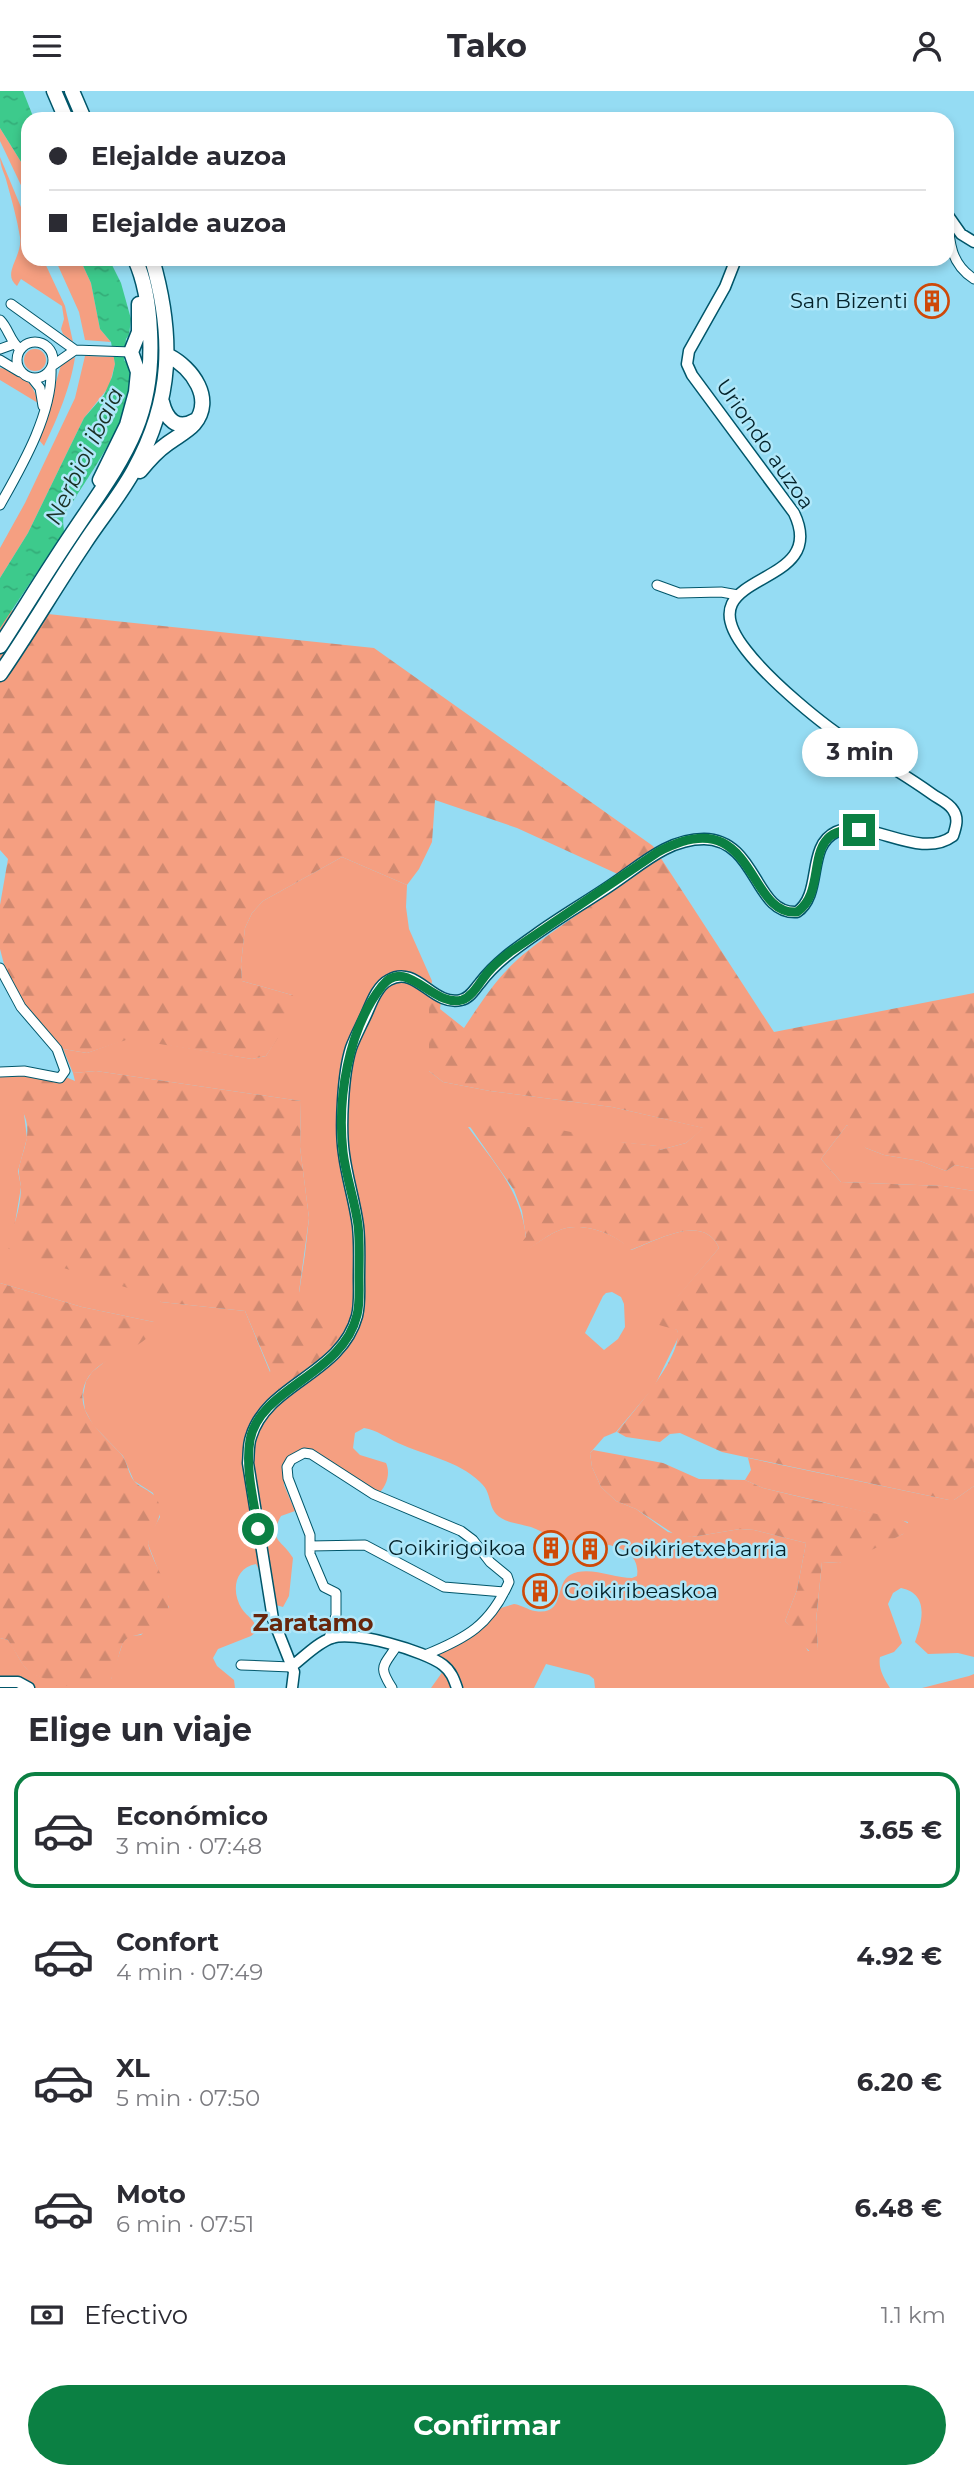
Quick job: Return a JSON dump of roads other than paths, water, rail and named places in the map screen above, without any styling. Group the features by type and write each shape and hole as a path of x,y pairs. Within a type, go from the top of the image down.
{"main road":[{"path":"54,91 63,112"},
{"path":"72,91 81,112"},
{"path":"71,534 127,425 132,408 138,372 131,352 139,332 141,315 129,266"},
{"path":"0,646 120,462 139,422 151,368 150,320 137,266"},
{"path":"0,674 115,500 144,451 154,428 162,402 167,369 165,318 154,266"},
{"path":"131,352 147,352"},
{"path":"115,500 160,450 190,428 198,418 201,408 199,384 190,371 169,355"},
{"path":"162,402 164,412 172,423 189,424 198,418"}],"street":[{"path":"954,224 961,234 974,242"},
{"path":"954,255 965,273 974,279"},
{"name":"Uriondo auzoa","path":"733,266 720,297 692,344 687,364 692,375 794,513 801,539 797,553 786,565 738,595"},
{"path":"11,304 71,348"},
{"path":"0,320 7,327 8,347 22,373"},
{"path":"8,347 30,342 91,351 131,352"},
{"path":"0,505 31,445 51,391 53,355 42,343"},
{"path":"32,378 43,376 71,348"},
{"path":"2,363 32,378 42,394 43,412"},
{"path":"292,1688 294,1679 291,1667 272,1619 248,1463 250,1438 261,1416 275,1402 333,1357 350,1333 357,1316 358,1227 343,1152 344,1097 347,1061 351,1048 383,984 390,979 404,977 413,979 444,1000 454,1001 468,997 491,968 510,952 672,845 704,839 732,846 764,892 780,910 788,913 797,912 809,900 824,842 839,831 859,830 937,844 953,836 957,819 948,805 899,771 852,744 773,679 747,652 731,627 730,608 738,595 721,592 679,593 657,585"},
{"path":"0,968 21,1007 57,1049 65,1071 60,1078 24,1071 0,1072"},
{"path":"330,1638 336,1615 336,1594 324,1587 310,1554 310,1535 288,1478 288,1467 298,1454 311,1454 373,1494 461,1531 507,1576 509,1582 505,1592 494,1612 485,1621 466,1635 425,1655"},
{"path":"310,1546 365,1545 444,1587 505,1592"},
{"path":"241,1665 291,1667 330,1638 351,1636 425,1655 444,1665 457,1688"},
{"path":"392,1688 382,1673 396,1647"},
{"path":"0,1682 18,1682 29,1688"}],"water":[{"path":"0,91 23,91 31,112 21,112 21,162 0,128"},
{"name":"Nerbioi ibaia","path":"83,266 112,266 121,283 131,319 124,360 131,372 131,389 126,408 106,449 65,513 64,532 0,628 0,578 28,533 84,418 104,395 112,377 115,364 111,342 100,329 91,283"}],"place":[{"name":"San Bizenti","path":"932,301"},
{"name":"Goikirigoikoa","path":"551,1548"},
{"name":"Goikirietxebarria","path":"590,1549"},
{"name":"Goikiribeaskoa","path":"540,1591"}],"district":[{"name":"Zaratamo","path":"313,1623"}]}
